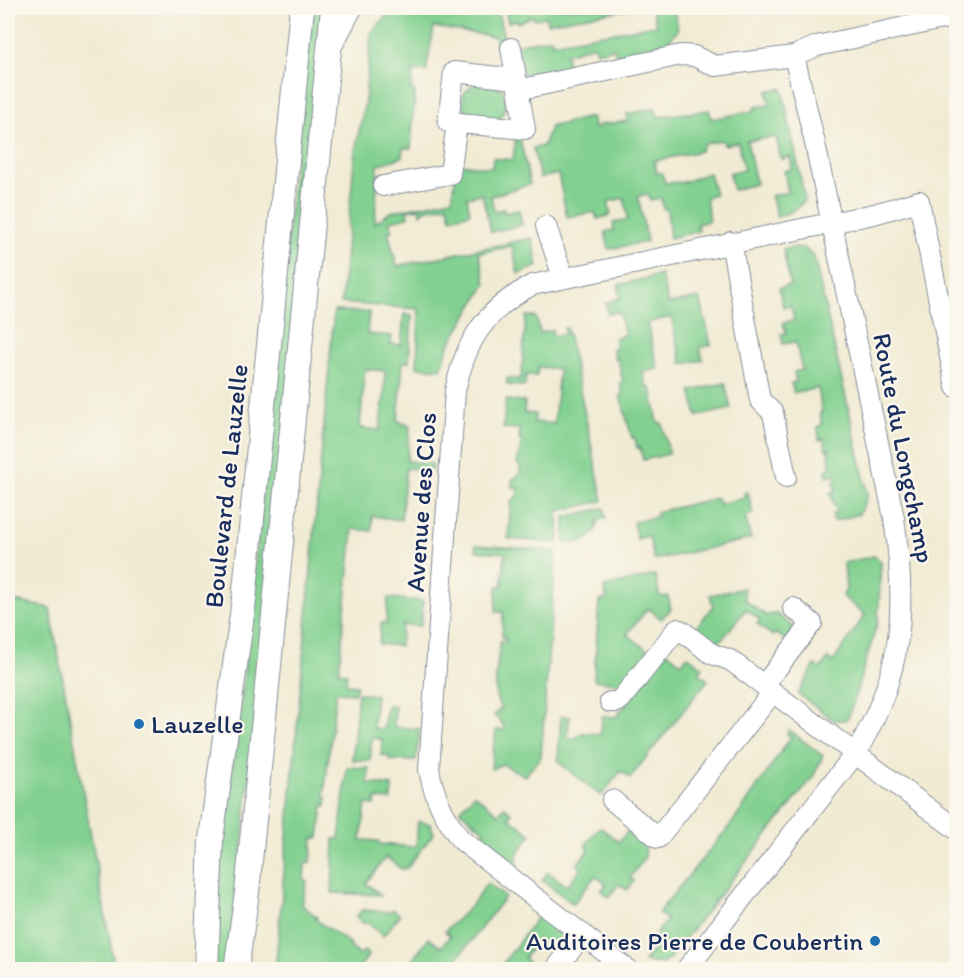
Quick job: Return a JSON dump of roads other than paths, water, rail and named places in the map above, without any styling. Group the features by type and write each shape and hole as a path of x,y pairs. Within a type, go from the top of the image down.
{"main road":[{"name":"Boulevard de Lauzelle","path":"206,969 211,839 243,609 302,8"},
{"path":"236,969 247,892 333,8"}],"street":[{"path":"329,52 352,8"},
{"path":"511,48 516,85 525,129 448,122 454,72 516,85 681,55 694,56 715,66 794,56 817,46 957,16"},
{"name":"Route du Longchamp","path":"686,969 855,754 882,700 900,635 902,573 894,518 832,222 794,56"},
{"path":"382,186 450,174 457,123"},
{"name":"Avenue des Clos","path":"628,969 460,839 440,811 433,794 429,769 455,391 461,363 470,342 498,307 532,285 832,222 919,201 957,387"},
{"path":"546,226 563,277"},
{"path":"731,242 760,400 773,413 786,477"},
{"path":"612,800 658,838 768,688 812,623 793,608"},
{"path":"610,702 617,702 621,699 677,629 712,654 730,660 957,829"},
{"path":"555,969 583,934"}],"place":[{"name":"Lauzelle","path":"139,724"},
{"name":"Auditoires Pierre de Coubertin","path":"875,941"}]}
